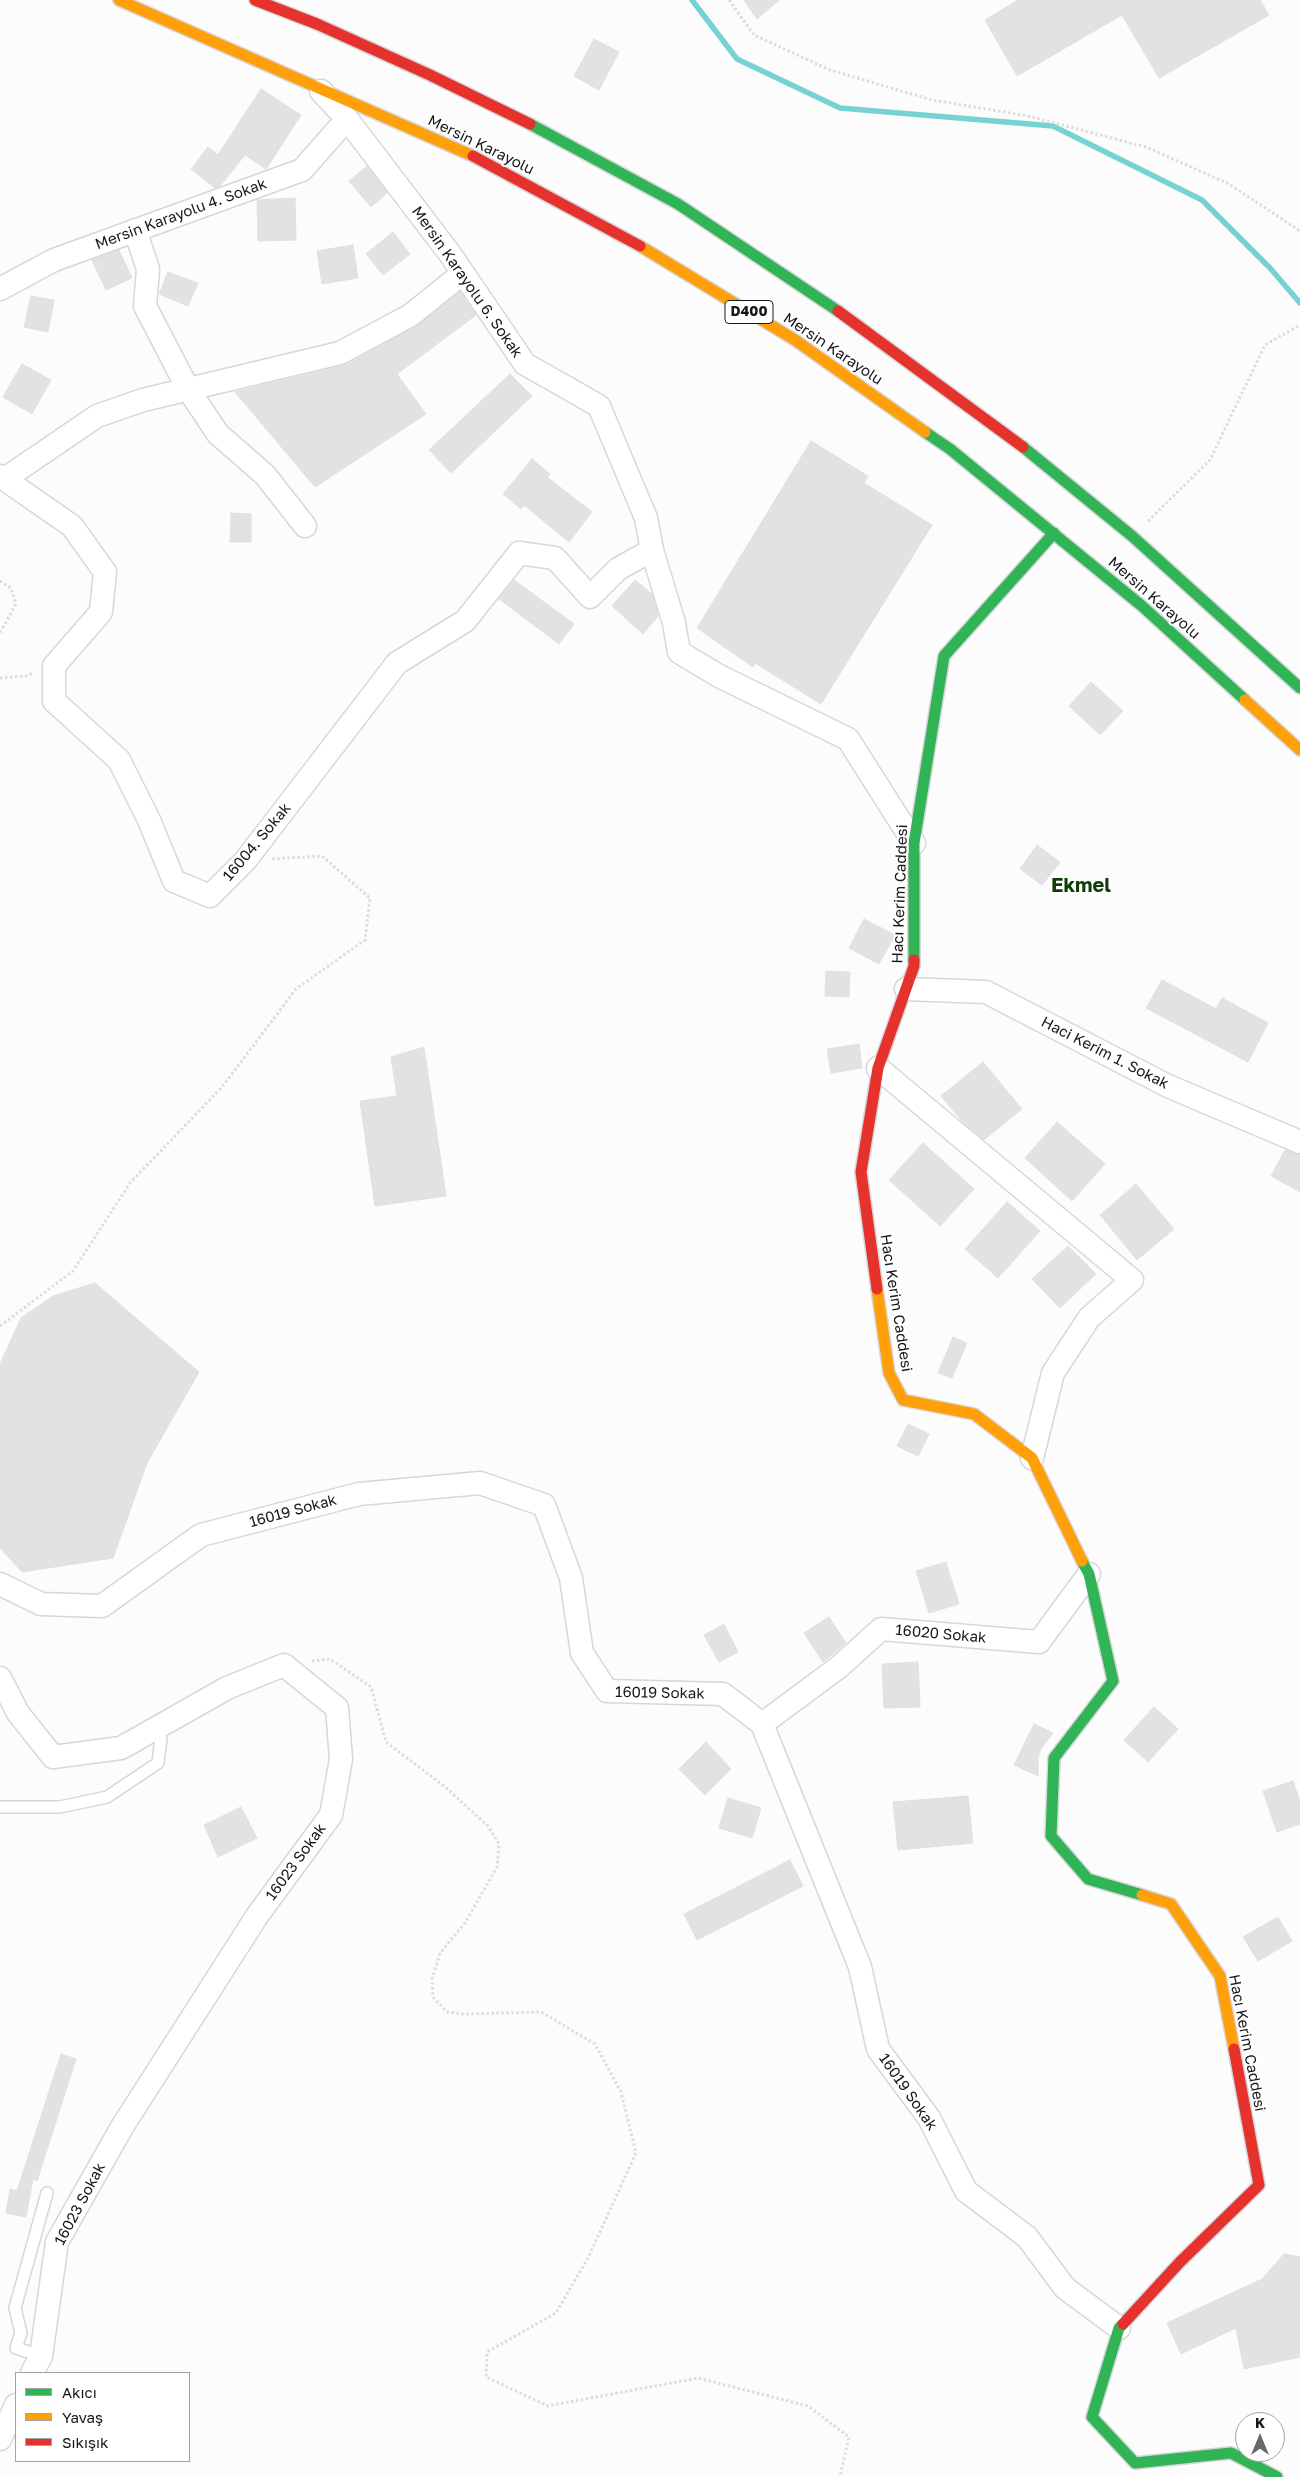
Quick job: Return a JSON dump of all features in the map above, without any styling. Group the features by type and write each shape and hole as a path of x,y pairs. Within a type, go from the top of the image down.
{"main road":[{"name":"Mersin Karayolu","path":"119,0 316,85 486,162 645,249 803,346 950,449 1054,533 1142,606 1300,750"},
{"name":"Mersin Karayolu","path":"256,0 317,24 430,75 559,138 678,204 852,320 1008,436 1132,536 1300,688"},
{"name":"Hacı Kerim Caddesi","path":"1054,533 944,656 914,843 914,966 878,1068 861,1172 889,1373 902,1400 974,1414 1032,1458 1089,1574 1113,1681 1054,1758 1050,1836 1088,1879 1172,1904 1220,1976 1259,2185 1180,2262 1120,2328 1092,2418 1135,2463 1231,2453 1277,2477"}],"street":[{"name":"Mersin Karayolu 6. Sokak","path":"316,85 347,119 463,273 524,364 599,406 646,518 652,550 674,623 680,652 719,676 848,739 914,843"},
{"name":"Mersin Karayolu 4. Sokak","path":"0,289 54,260 302,170 347,119"},
{"path":"135,230 148,269 145,306 188,389 218,434 265,476 305,526"},
{"path":"54,666 101,612 105,572 72,526 3,477 97,416 144,400 340,353 411,315 463,273"},
{"name":"16004. Sokak","path":"54,666 54,701 119,760 149,820 174,881 210,896 245,860 397,663 465,621 519,553 555,558 590,597 618,569 652,550"},
{"name":"Haci Kerim 1. Sokak","path":"906,988 986,992 1168,1086 1300,1142"},
{"path":"878,1068 1132,1280 1089,1318 1053,1373 1032,1458"},
{"name":"16019 Sokak","path":"0,1584 41,1604 102,1606 201,1535 359,1494 480,1483 544,1505 571,1578 582,1653 607,1691 723,1694 762,1724 860,1967 878,2049 929,2118 966,2191 1027,2237 1065,2288 1120,2328"},
{"name":"16020 Sokak","path":"762,1724 839,1667 881,1629 1040,1642 1089,1574"},
{"path":"0,1678 18,1714 53,1757 121,1748 227,1688 284,1665"},
{"name":"16023 Sokak","path":"36,2364 57,2242 122,2127 252,1924 330,1815 341,1759 337,1708 284,1665"},
{"path":"0,2439 15,2407"}],"lane":[{"path":"0,1808 60,1807 107,1797 158,1763 161,1738 155,1729"},
{"path":"36,2364 16,2348 21,2333 15,2308 48,2193"}],"path":[{"path":"729,0 754,35 830,70 932,100 1028,116 1146,147 1229,184 1300,231"},
{"path":"1132,536 1210,460 1265,345 1300,325"},
{"path":"0,581 11,588 16,604 0,633"},
{"path":"0,678 26,676 54,666"},
{"path":"0,1326 73,1271 130,1183 222,1087 296,988 365,940 370,898 322,856 245,860"},
{"path":"284,1665 330,1659 371,1687 386,1742 444,1786 488,1826 499,1844 497,1867 465,1922 440,1953 432,1979 434,1996 447,2012 464,2014 541,2012 595,2044 621,2092 636,2154 621,2190 588,2258 556,2313 487,2352 486,2377 548,2406 698,2378 808,2406 849,2437 840,2477"}],"building":[{"path":"744,0 779,0 757,19"},
{"path":"1018,0 1260,0 1269,15 1159,78 1122,15 1017,76 985,20"},
{"path":"594,39 619,52 599,90 574,76"},
{"path":"261,89 301,115 266,169 245,155 220,186 215,188 191,169 208,147 218,155"},
{"path":"367,166 387,193 371,207 349,181"},
{"path":"295,198 296,240 258,241 257,200"},
{"path":"393,232 410,254 383,275 366,254"},
{"path":"353,245 358,278 322,284 317,251"},
{"path":"119,250 132,278 106,290 92,260"},
{"path":"168,272 198,283 188,306 159,294"},
{"path":"460,292 476,315 397,374 426,414 315,487 235,392 346,365 417,326"},
{"path":"31,296 54,300 48,332 24,327"},
{"path":"22,364 51,380 32,414 3,397"},
{"path":"510,374 532,396 451,473 429,450"},
{"path":"811,441 868,476 864,483 932,525 821,704 755,663 753,667 697,628"},
{"path":"532,459 550,474 547,477 592,512 569,542 524,505 521,509 503,494"},
{"path":"231,513 251,514 251,542 230,542"},
{"path":"514,580 574,624 559,644 499,599"},
{"path":"635,580 652,594 658,616 643,634 612,606"},
{"path":"1091,682 1123,711 1100,735 1069,706"},
{"path":"1037,845 1060,862 1042,885 1020,869"},
{"path":"864,919 895,935 879,964 849,948"},
{"path":"826,971 850,972 849,997 825,996"},
{"path":"1162,980 1216,1009 1222,998 1268,1023 1248,1062 1146,1008"},
{"path":"859,1044 862,1068 831,1073 827,1049"},
{"path":"424,1047 446,1196 375,1206 360,1101 397,1096 391,1057"},
{"path":"983,1062 1022,1109 984,1140 962,1121 941,1096"},
{"path":"1057,1122 1105,1164 1072,1201 1025,1158"},
{"path":"923,1143 974,1189 940,1226 889,1180"},
{"path":"1285,1150 1300,1155 1300,1192 1271,1176"},
{"path":"1136,1184 1174,1229 1137,1260 1100,1215"},
{"path":"1007,1202 1040,1231 998,1278 965,1249"},
{"path":"1068,1246 1096,1274 1060,1308 1032,1279"},
{"path":"95,1283 199,1372 147,1463 113,1558 22,1572 0,1548 0,1364 21,1318 53,1296"},
{"path":"953,1337 967,1343 952,1378 938,1373"},
{"path":"908,1424 929,1434 918,1456 897,1446"},
{"path":"946,1562 959,1604 929,1613 916,1571"},
{"path":"829,1617 846,1643 823,1662 804,1633"},
{"path":"724,1624 738,1652 719,1662 704,1635"},
{"path":"918,1662 920,1707 884,1708 882,1664"},
{"path":"1154,1707 1178,1729 1148,1762 1124,1740"},
{"path":"1034,1724 1053,1733 1041,1749 1038,1757 1038,1776 1014,1765"},
{"path":"706,1742 731,1769 705,1795 679,1769"},
{"path":"1293,1781 1300,1802 1300,1824 1277,1832 1263,1791"},
{"path":"968,1796 973,1843 898,1850 893,1802"},
{"path":"728,1798 761,1808 752,1838 719,1828"},
{"path":"241,1807 257,1838 218,1857 204,1825"},
{"path":"790,1860 803,1886 697,1940 684,1914"},
{"path":"1278,1917 1292,1941 1258,1961 1243,1937"},
{"path":"61,2054 76,2059 37,2181 33,2179 26,2217 6,2213 10,2189 17,2191"},
{"path":"1284,2254 1300,2257 1300,2357 1244,2369 1236,2328 1181,2354 1167,2323 1262,2279"}],"waterway":[{"path":"692,0 737,59 840,108 1053,126 1202,200 1270,268 1300,303"}],"traffic: fast":[{"path":"530,124 678,204 838,311"},
{"path":"925,432 950,449 1142,606 1245,700"},
{"path":"1023,447 1132,536 1300,688"},
{"path":"914,960 914,843 944,656 1054,533"},
{"path":"1082,1561 1089,1574 1113,1681 1054,1758 1051,1836 1088,1879 1142,1895"},
{"path":"1123,2324 1119,2328 1092,2417 1135,2463 1231,2453 1277,2477"}],"traffic: slow":[{"path":"119,0 473,156"},
{"path":"640,246 795,340 925,432"},
{"path":"1245,700 1300,750"},
{"path":"877,1289 889,1373 903,1400 974,1414 1032,1458 1082,1561"},
{"path":"1142,1895 1171,1904 1220,1976 1234,2049"}],"traffic: jam":[{"path":"255,0 317,24 430,75 530,124"},
{"path":"473,156 640,246"},
{"path":"838,311 1023,447"},
{"path":"877,1289 861,1172 878,1068 914,966 914,960"},
{"path":"1123,2324 1180,2262 1259,2185 1234,2049"}],"district":[{"name":"Ekmel","path":"1081,886"}]}
